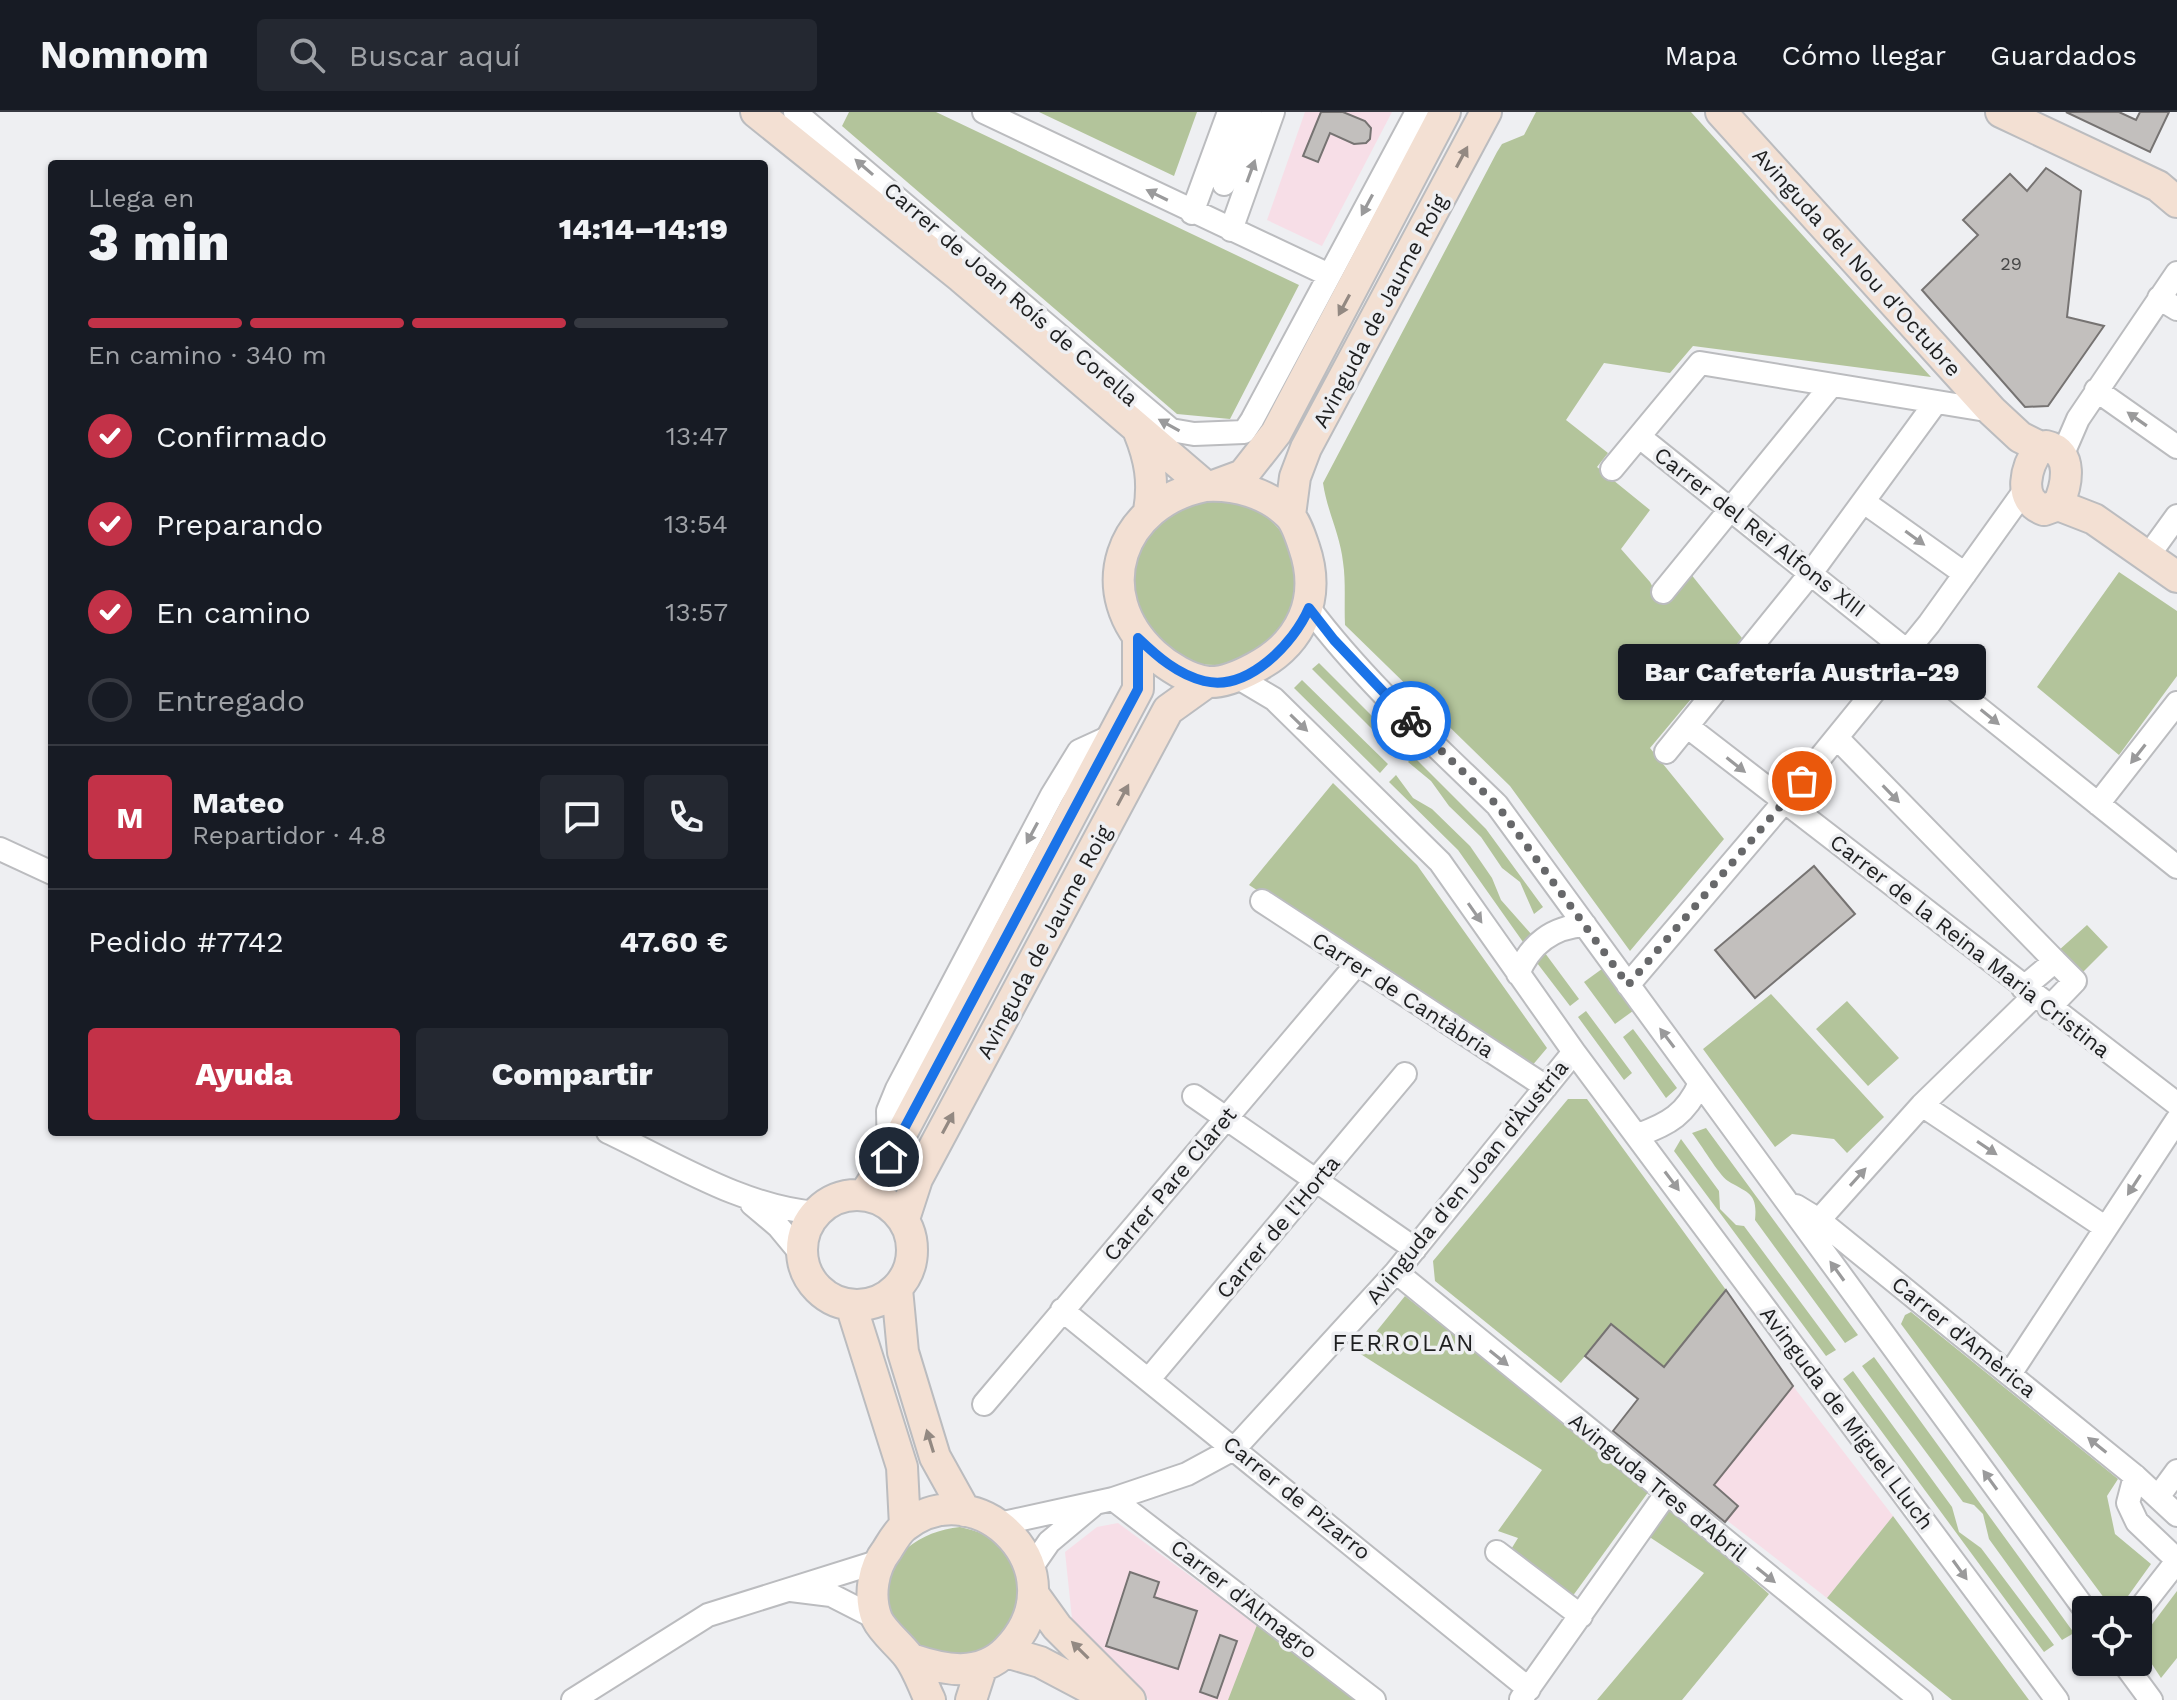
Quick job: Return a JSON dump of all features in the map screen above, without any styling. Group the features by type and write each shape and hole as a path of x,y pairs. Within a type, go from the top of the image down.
{"main road":[{"path":"756,112 961,277 1139,432 1211,486"},
{"name":"Avinguda de Jaume Roig","path":"1211,486 1243,475 1276,433 1445,112"},
{"name":"Avinguda de Jaume Roig","path":"1290,515 1295,477 1306,448 1486,112"},
{"name":"Avinguda del Nou d'Octubre","path":"1721,112 2043,470 2094,519 2177,577"},
{"path":"2001,112 2171,192"},
{"path":"1139,432 1149,456 1152,489 1149,511"},
{"path":"1211,486 1235,486 1263,497 1290,515 1311,567 1309,608 1298,632 1278,656 1222,680 1168,666 1138,638 1123,613 1117,578 1123,551 1149,511 1162,500 1211,486"},
{"name":"Avinguda de Jaume Roig","path":"864,1195 889,1157 1138,689 1138,638"},
{"name":"Avinguda de Jaume Roig","path":"904,1219 917,1179 1168,710 1222,680"},
{"path":"864,1195 887,1203 904,1219 913,1243 910,1267 897,1289 876,1302 851,1305 827,1296 810,1278 802,1255 805,1232 816,1213 838,1198 864,1195"},
{"path":"897,1289 903,1352 935,1457 965,1511"},
{"path":"851,1305 902,1467 905,1526"},
{"path":"930,1700 911,1659 878,1619 872,1591 877,1562 905,1526 934,1512 965,1511 999,1524 1019,1543 1033,1582 1057,1627 1130,1700"},
{"path":"971,1700 994,1659 1026,1627 1033,1582"},
{"path":"911,1659 945,1671 994,1659 1040,1662 1112,1700"}],"street":[{"name":"Carrer de Joan Roís de Corella","path":"795,112 1171,430 1194,434 1244,432 1329,275"},
{"path":"984,112 1192,213 1329,275 1417,112"},
{"path":"1192,213 1229,112"},
{"path":"1224,184 1250,112"},
{"path":"1231,230 1273,112"},
{"path":"1628,985 1784,802 1908,649 2043,470 2096,390 2168,303 2177,273"},
{"name":"Avinguda del Nou d'Octubre","path":"1641,438 1700,363 1830,387 1992,411"},
{"path":"1663,592 1830,387"},
{"path":"2096,390 2177,447"},
{"path":"1666,752 1811,573 1936,402"},
{"path":"1612,469 1641,438"},
{"name":"Carrer del Rei Alfons XIII","path":"1641,438 2177,867"},
{"path":"1864,502 1965,574"},
{"path":"2148,556 2177,516"},
{"path":"1309,608 1334,640 1425,736 1497,805 1700,1083 1688,1108 1674,1121 1638,1135"},
{"name":"Avinguda de Miguel Lluch","path":"1222,680 1274,699 1440,862 1574,1052 2057,1700"},
{"path":"2098,804 2177,703"},
{"name":"Carrer de la Reina Maria Cristina","path":"1688,727 2177,1104"},
{"path":"1837,738 2075,981 2036,997"},
{"path":"0,849 48,871"},
{"name":"Carrer de Cantàbria","path":"1262,901 1546,1087"},
{"path":"1518,974 1523,961 1545,937 1567,926 1585,925"},
{"path":"2055,961 2036,997 1922,1105 1816,1230 2075,1596"},
{"name":"Carrer Pare Claret","path":"984,1404 1356,965"},
{"name":"Avinguda d'en Joan d'Àustria","path":"999,1524 1104,1500 1187,1474 1235,1448 1396,1272 1574,1052"},
{"name":"Carrer de l'Horta","path":"1149,1379 1405,1074"},
{"name":"Carrer d'Amèrica","path":"1700,1083 1789,1202 1816,1230 2010,1374 2135,1476 2177,1515"},
{"path":"1194,1096 1415,1249"},
{"path":"1922,1105 2106,1228"},
{"path":"2010,1374 2177,1120"},
{"path":"617,1136 735,1191 785,1210 816,1213"},
{"path":"735,1191 778,1226 802,1255"},
{"name":"Avinguda Tres d'Abril","path":"1396,1272 1921,1700"},
{"name":"Carrer de Pizarro","path":"1062,1310 1235,1448 1525,1694"},
{"path":"2158,1497 2177,1471"},
{"path":"2135,1476 2128,1503 2137,1522 2177,1561 2150,1596"},
{"path":"1525,1694 1666,1494"},
{"name":"Avinguda d'en Joan d'Àustria","path":"1033,1582 1049,1542 1104,1500"},
{"name":"Carrer d'Almagro","path":"1104,1500 1374,1700"},
{"path":"1497,1552 1581,1616"},
{"path":"573,1700 708,1615 782,1589 877,1562"},
{"path":"782,1589 831,1595 878,1619"},
{"path":"2133,1676 2151,1700"}],"shaded area":[{"path":"1305,112 1392,112 1322,246 1267,220"},
{"path":"1726,1290 1793,1386 1893,1516 1827,1598 1613,1432"},
{"path":"1118,1523 1257,1625 1230,1700 1149,1700 1073,1628 1065,1552 1097,1527"}],"green space":[{"path":"849,112 936,112 1299,285 1230,419 1177,414 842,126"},
{"path":"1039,112 1197,112 1174,176"},
{"path":"1536,112 1691,112 1931,377 1693,346 1670,373 1604,363 1566,420 1608,453 1597,467 1650,510 1621,549 1650,582 1661,603 1690,573 1742,638 1650,748 1724,839 1630,951 1510,786 1345,625 1341,552 1323,483 1497,152 1502,144 1524,135"},
{"path":"1215,499 1247,506 1273,524 1291,550 1298,582 1291,614 1273,640 1247,658 1215,665 1183,658 1157,640 1139,614 1132,582 1139,550 1157,524 1183,506"},
{"path":"2119,572 2177,611 2177,676 2119,755 2037,687"},
{"path":"1319,663 1403,747 1397,754 1312,669"},
{"path":"1302,680 1388,764 1380,773 1294,688"},
{"path":"1413,756 1486,829 1543,907 1534,914 1520,882 1502,868 1481,837 1449,806 1431,781 1408,762"},
{"path":"1396,775 1413,798 1432,809 1470,846 1492,878 1501,900 1532,935 1523,942 1458,850 1389,782"},
{"path":"1333,783 1417,865 1547,1048 1531,1067 1249,885"},
{"path":"2087,925 2108,947 2080,975 2058,951"},
{"path":"1542,949 1579,999 1570,1006 1534,959"},
{"path":"1606,966 1637,1008 1615,1024 1584,982"},
{"path":"1771,994 1884,1117 1847,1153 1834,1139 1792,1134 1775,1147 1703,1049"},
{"path":"1847,1001 1899,1058 1868,1086 1816,1029"},
{"path":"1586,1011 1632,1073 1624,1080 1578,1017"},
{"path":"1633,1029 1677,1088 1666,1098 1623,1037"},
{"path":"1568,1099 1587,1099 1726,1290 1664,1367 1585,1356 1561,1383 1435,1281 1433,1261"},
{"path":"1706,1128 1858,1335 1845,1343 1755,1220 1755,1204 1750,1194 1728,1181 1715,1166 1692,1133"},
{"path":"1681,1139 1719,1191 1720,1209 1736,1225 1744,1226 1836,1350 1826,1356 1674,1151"},
{"path":"1405,1296 1649,1491 1572,1597 1510,1551 1518,1538 1498,1531 1542,1470 1359,1353"},
{"path":"1911,1312 2118,1479 2107,1496 2115,1534 2151,1564 2128,1596 2103,1596 1901,1324 1905,1315"},
{"path":"1874,1357 2072,1634 2062,1640 1989,1539 1983,1514 1974,1505 1963,1502 1862,1366"},
{"path":"1853,1371 1952,1507 1959,1532 1981,1548 2054,1645 2044,1652 1843,1379"},
{"path":"1668,1506 1769,1594 1682,1700 1597,1700 1704,1573 1648,1536"},
{"path":"1893,1516 2029,1700 1952,1700 1827,1598"},
{"path":"960,1527 989,1537 1006,1551 1024,1601 991,1655 926,1659 891,1622 886,1603 890,1570 899,1556 925,1536"},
{"path":"2177,1591 2177,1658 2161,1678 2152,1664 2152,1624"},
{"path":"1257,1625 1356,1700 1228,1700"}],"building":[{"path":"1321,112 1343,112 1365,121 1371,128 1370,139 1366,143 1354,144 1330,133 1318,162 1303,156"},
{"path":"2066,112 2119,112 2136,120 2140,112 2169,112 2150,152"},
{"path":"2046,168 2081,191 2067,317 2104,326 2048,406 2025,407 1922,290 1978,235 1963,220 2010,174 2027,191"},
{"path":"1814,866 1855,914 1755,998 1715,950"},
{"path":"1726,1290 1793,1386 1714,1485 1738,1506 1725,1522 1613,1431 1638,1399 1585,1356 1611,1324 1664,1367"},
{"path":"1130,1572 1159,1582 1154,1597 1197,1611 1178,1669 1106,1646"},
{"path":"1220,1635 1237,1641 1217,1698 1200,1692"}],"way so far":[{"path":"1411,721 1497,805 1628,985 1802,781"}],"place":[{"name":"Bar Cafetería Austria-29","path":"1802,781"}],"district":[{"name":"FERROLAN","path":"1404,1343"}],"route":[{"path":"889,1157 1138,689 1138,638 1168,666 1207,682 1237,677 1278,656 1298,632 1309,608 1334,640 1411,721"}]}
